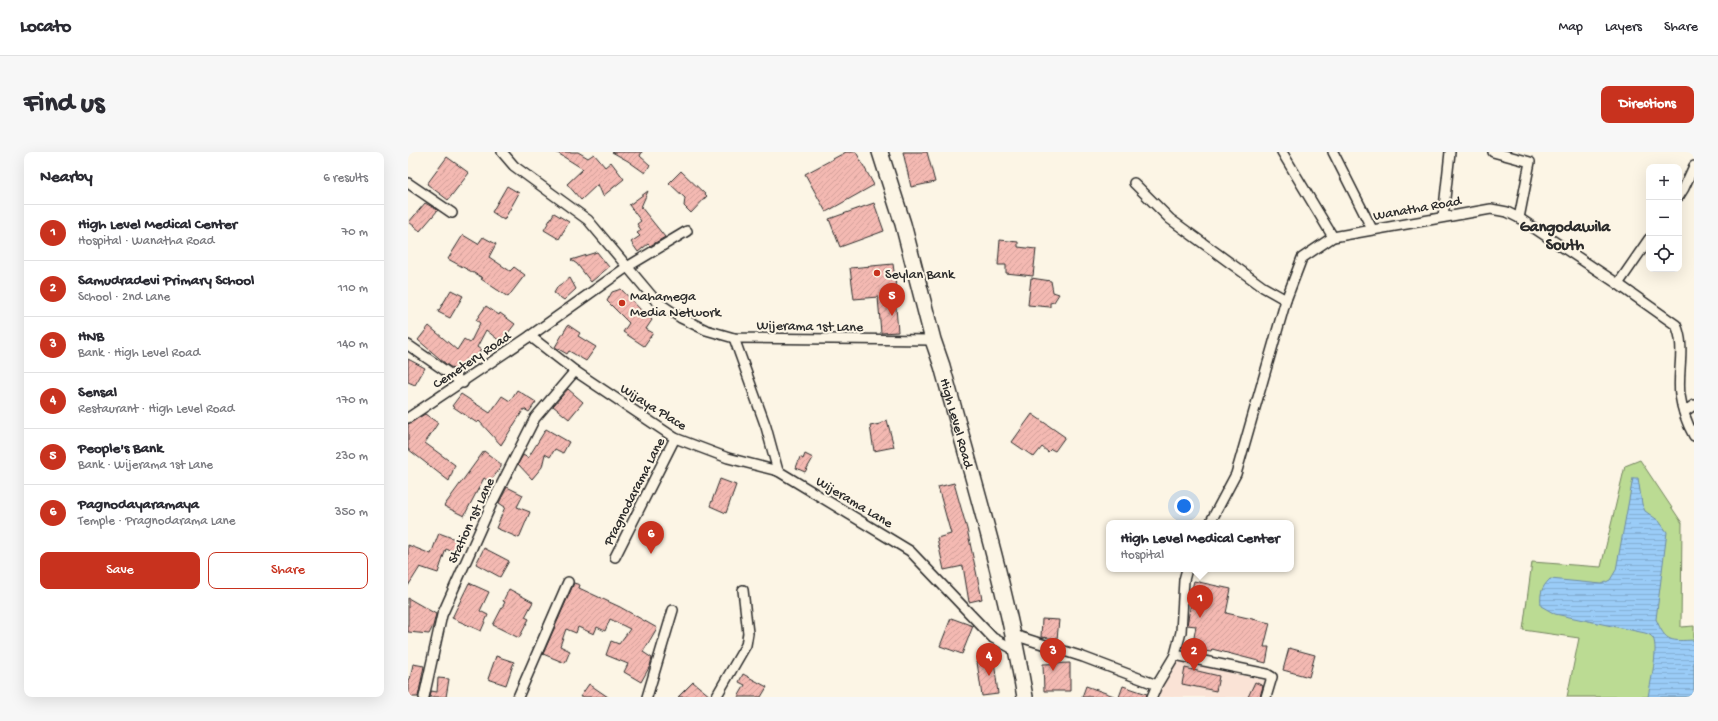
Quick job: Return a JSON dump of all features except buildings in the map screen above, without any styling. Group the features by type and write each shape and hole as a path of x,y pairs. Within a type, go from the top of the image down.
{"highway":[{"name":"High Level Road","path":"880,152 903,224 933,340 942,366 1014,635 1025,697"}],"street":[{"name":"Wijerama 1st Lane","path":"502,152 514,166 588,220 656,301 681,318 706,330 734,338 933,340"},
{"path":"1282,152 1333,237"},
{"path":"1333,152 1372,229"},
{"path":"1443,218 1450,152"},
{"path":"1493,152 1530,162 1519,218"},
{"path":"1682,191 1694,166"},
{"path":"408,183 452,213"},
{"path":"1134,183 1170,219 1263,288 1286,300"},
{"name":"Wanatha Road","path":"1212,520 1236,474 1286,300 1302,258 1333,237 1372,229 1490,209 1507,212 1519,218 1618,284 1676,325 1680,334 1680,395 1689,428 1694,436"},
{"name":"Cemetery Road","path":"408,418 463,383 627,267 687,232"},
{"path":"1618,284 1646,243"},
{"name":"Wijaya Place","path":"530,336 575,371 675,438 728,458 778,471"},
{"path":"734,338 766,428 778,471"},
{"path":"408,345 463,383"},
{"name":"Station 1st Lane","path":"424,697 442,615 492,503 535,418 575,371"},
{"path":"1684,412 1694,405"},
{"name":"Pragnodarama Lane","path":"615,557 675,438"},
{"name":"Wijerama Lane","path":"778,471 910,551 993,638 1017,651"},
{"path":"1152,697 1157,685 1175,655 1181,632 1184,580 1187,572"},
{"path":"518,697 568,582"},
{"path":"716,697 746,645 748,633 743,590"},
{"path":"647,697 673,610"},
{"path":"1014,635 1083,657 1157,685"},
{"path":"1175,655 1272,676 1266,697"}],"shaded area":[{"path":"1173,660 1271,682 1266,697 1152,697"}],"green space":[{"path":"1640,460 1682,523 1681,627 1694,626 1694,697 1567,697 1579,638 1523,630 1532,562 1601,567 1625,466"}],"water":[{"path":"1633,478 1638,478 1642,504 1645,511 1659,521 1667,532 1656,619 1663,633 1670,639 1680,641 1694,640 1694,697 1648,697 1654,667 1655,650 1655,643 1651,636 1645,633 1555,614 1541,606 1542,591 1550,579 1602,584 1610,580 1616,570"}],"place":[{"name":"Seylan Bank","path":"877,273"},
{"name":"Mahamega Media Network","path":"622,303"},
{"name":"People's Bank","path":"892,316"},
{"name":"Pagnodayaramaya","path":"651,554"},
{"name":"High Level Medical Center","path":"1200,618"},
{"name":"HNB","path":"1053,671"},
{"name":"Samudradevi Primary School","path":"1194,671"},
{"name":"Sensal","path":"989,676"}],"district":[{"name":"Gangodawila South","path":"1565,234"}]}
